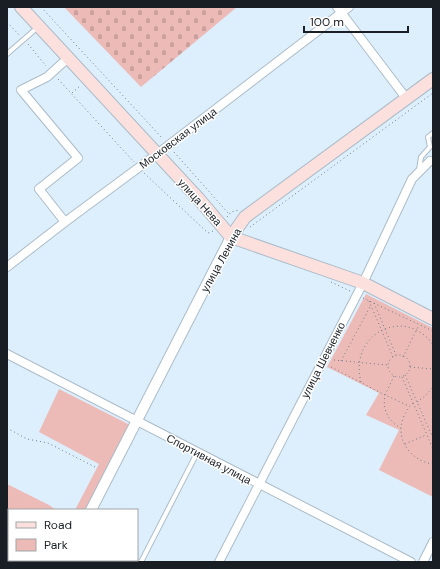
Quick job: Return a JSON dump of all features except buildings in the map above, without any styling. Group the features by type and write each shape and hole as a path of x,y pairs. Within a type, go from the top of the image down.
{"main road":[{"name":"улица Нева","path":"22,7 198,198 231,237"},
{"name":"улица Ленина","path":"231,237 246,218 433,79"},
{"path":"231,237 363,283 433,319"}],"street":[{"name":"Московская улица","path":"7,268 169,145 339,10 348,7"},
{"path":"339,10 406,98"},
{"path":"66,222 39,190 78,158 21,90 47,77 68,58"},
{"name":"улица Шевченко","path":"219,562 363,283 412,179 431,160"},
{"name":"улица Ленина","path":"92,509 231,237"},
{"name":"Спортивная улица","path":"7,354 258,485 410,562"},
{"path":"423,562 433,542"}],"lane":[{"path":"7,54 39,26"},
{"path":"419,172 421,157 430,147 428,137 433,133"},
{"path":"141,562 197,453"}],"path":[{"path":"41,7 169,145 229,214"},
{"path":"7,22 138,168 208,233 217,229"},
{"path":"71,94 84,83"},
{"path":"250,227 433,93"},
{"path":"330,282 433,331"},
{"path":"369,300 393,358"},
{"path":"374,303 397,356"},
{"path":"341,361 371,305"},
{"path":"403,357 420,325"},
{"path":"361,382 359,362 361,353 365,344 372,336 382,330 402,326 417,330 428,338 433,345"},
{"path":"397,356 408,359 410,367 408,372 402,377 394,376 390,372 388,365 390,361 397,356"},
{"path":"334,360 388,365"},
{"path":"331,366 410,407"},
{"path":"410,367 433,369"},
{"path":"405,375 433,438"},
{"path":"394,376 385,394 384,406 394,425 401,428"},
{"path":"402,377 433,449"},
{"path":"417,402 433,387"},
{"path":"413,403 404,418 401,428 404,444 415,458 426,463 433,464"},
{"path":"7,428 27,439 48,443 97,468"},
{"path":"404,444 427,435"}],"green space":[{"path":"64,7 237,7 141,87"},
{"path":"366,294 433,328 433,497 379,470 399,430 366,415 379,393 327,367"},
{"path":"59,389 130,425 88,509 76,509 99,464 39,432"},
{"path":"7,484 55,509 8,509 7,528"}]}
